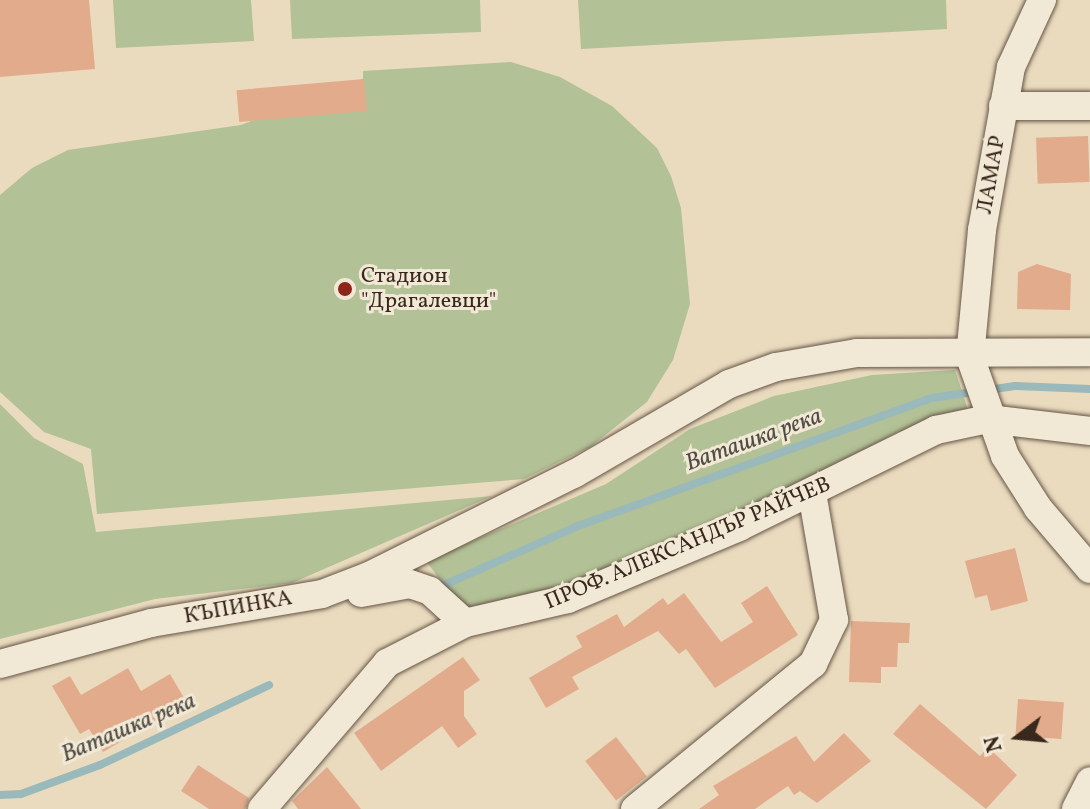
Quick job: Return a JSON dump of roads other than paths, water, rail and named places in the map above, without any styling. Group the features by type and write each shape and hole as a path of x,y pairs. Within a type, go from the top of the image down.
{"street":[{"name":"ЛАМАР","path":"972,364 1003,106 1011,67 1042,0"},
{"path":"1003,106 1090,106"},
{"path":"322,594 542,490 729,384 776,367 857,353 972,364 1090,352"},
{"path":"972,364 986,412 1038,508 1090,569"},
{"name":"ПРОФ. АЛЕКСАНДЪР РАЙЧЕВ","path":"262,809 387,663 465,623 568,599 812,493 936,430 986,412 1090,431"},
{"path":"635,809 813,664 834,620 812,493"},
{"name":"КЪПИНКА","path":"0,664 151,623 322,594 349,597 410,584 430,591 465,623"},
{"path":"1076,809 1090,781"}],"waterway":[{"name":"Ваташка река","path":"444,585 578,526 932,398 1015,386 1090,389"},
{"name":"Ваташка река","path":"0,795 21,794 100,765 269,685"}],"place":[{"name":"Стадион \"Драгалевци\"","path":"345,289"}]}
